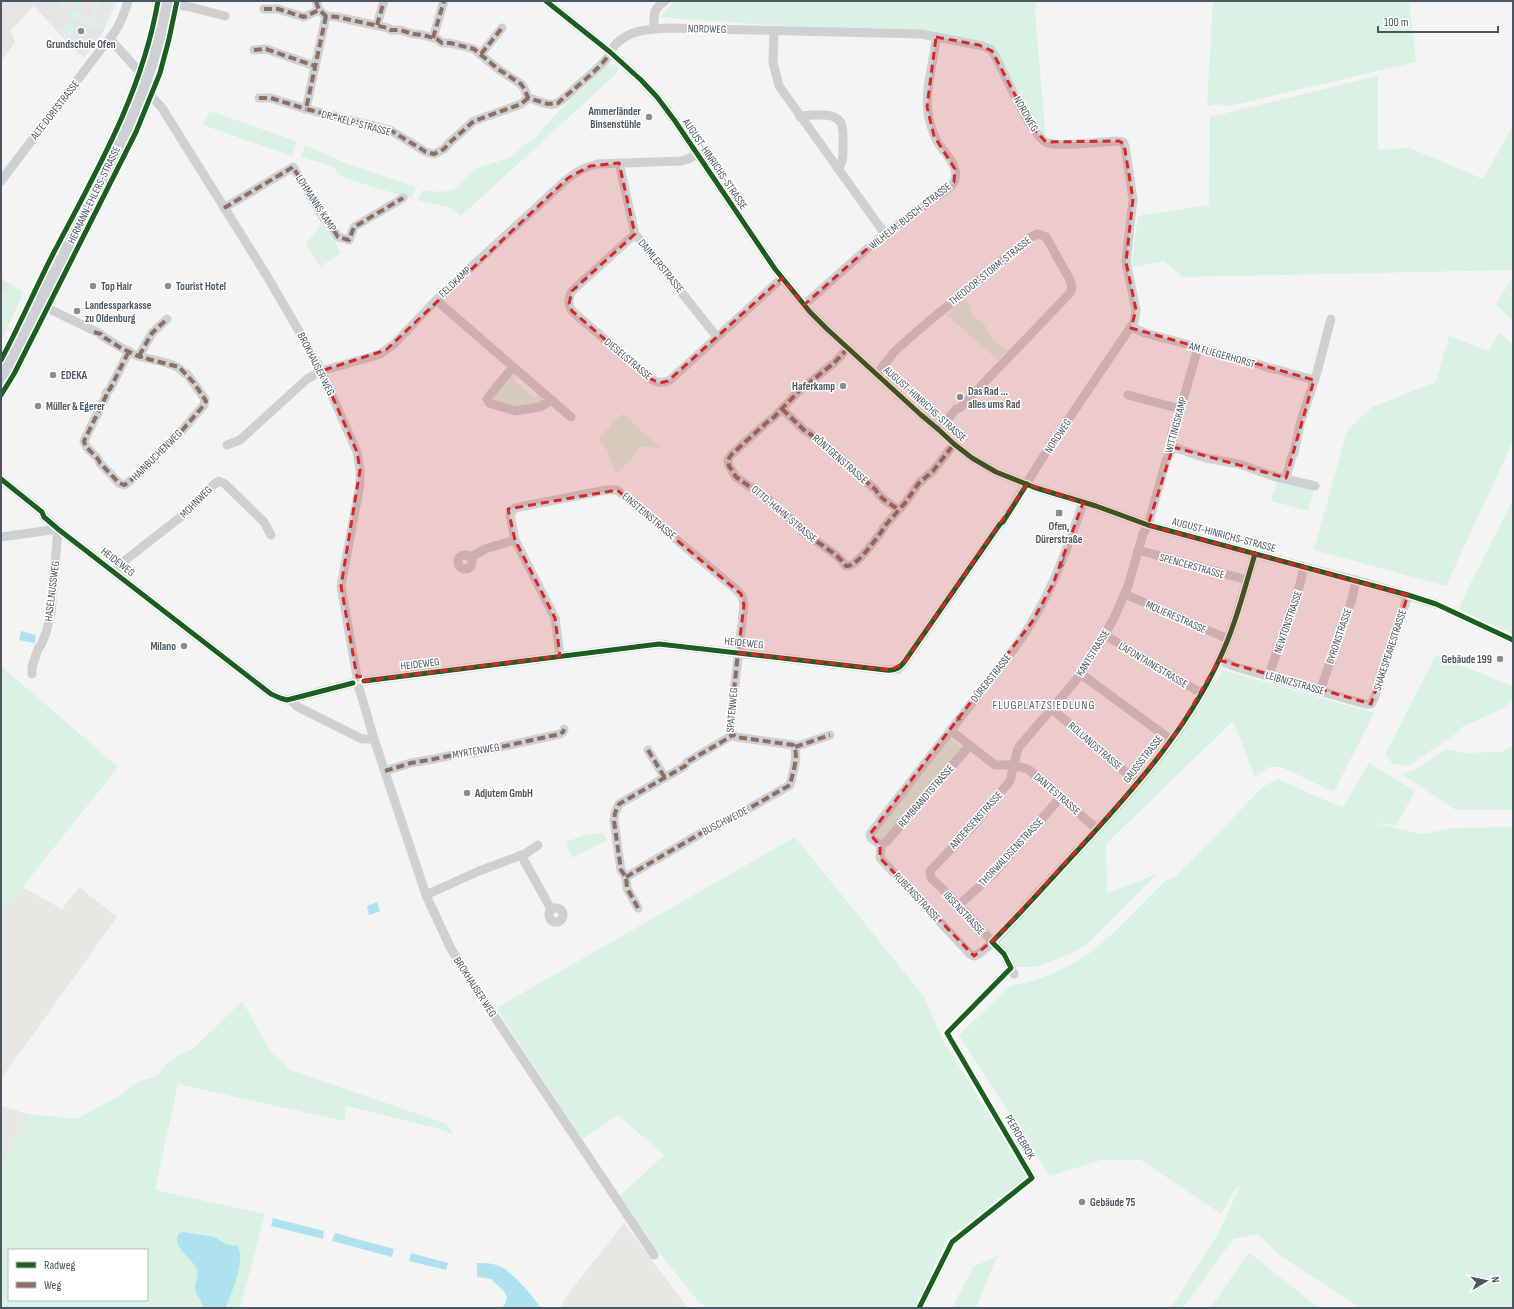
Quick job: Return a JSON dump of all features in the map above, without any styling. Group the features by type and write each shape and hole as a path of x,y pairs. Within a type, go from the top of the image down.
{"street":[{"name":"ALTE DORFSTRASSE","path":"1,181 101,49 111,40 117,30 128,1"},
{"path":"377,25 384,1"},
{"path":"433,38 444,1"},
{"name":"AUGUST-HINRICHS-STRASSE","path":"546,1 610,52 657,96 782,278 804,305 827,329 920,414 954,444 989,469 1027,484 1148,525 1356,580 1436,604"},
{"path":"654,29 654,11 665,1"},
{"name":"HERMANN-EHLERS-STRASSE","path":"1,378 89,208 123,137 149,73 160,34 166,2 225,16"},
{"path":"264,9 278,9 304,18 318,5 326,16 306,109"},
{"path":"326,16 333,16 377,25 391,30 400,30 423,35 442,42 472,48 498,69 521,84 528,98"},
{"path":"481,54 502,28"},
{"name":"NORDWEG","path":"528,98 548,104 558,103 607,59 614,46 629,34 640,30 920,34 979,45 987,47 992,51 1032,127 1046,142 1059,144 1119,141 1124,144 1132,199 1126,262 1136,310 1135,319 1027,484"},
{"path":"774,31 774,63 776,77 781,90 885,234"},
{"name":"WILHELM-BUSCH-STRASSE","path":"804,305 885,234 951,186 956,177 954,166 934,136 928,112 927,91 936,37"},
{"path":"111,40 136,68 149,73"},
{"path":"254,50 266,49 315,66"},
{"name":"BROKHAUSER WEG","path":"142,92 154,99 162,108 267,276 321,372 357,452 360,470 360,484 341,586 358,682 374,739 426,895 450,949 654,1255"},
{"name":"DR.-KELP-STRASSE","path":"259,98 271,98 306,109 390,130 426,152 434,154 446,147 474,121 520,104 528,98"},
{"path":"800,117 806,115 830,115 839,120 843,131 842,162 838,169"},
{"name":"FELDKAMP","path":"227,445 240,440 307,379 321,372 371,357 386,350 436,300 568,178 587,167 594,165 683,160 697,154"},
{"name":"DAIMLERSTRASSE","path":"619,163 635,234 718,337"},
{"name":"LOHMANNS KAMP","path":"224,208 293,167 323,217 338,237 349,240 354,227 403,198"},
{"name":"DIESELSTRASSE","path":"635,234 572,291 569,296 569,302 572,311 651,379 659,383 670,380 782,278"},
{"name":"THEODOR-STORM-STRASSE","path":"877,374 894,352 922,327 1031,237 1038,234 1046,237 1070,280 1072,287 1070,293 960,408 956,409 939,430"},
{"path":"436,300 571,417"},
{"name":"HAINBUCHENWEG","path":"39,304 97,332 121,348 129,351 139,356 178,367 194,383 205,399 206,402 153,461 124,485 115,479 100,463 86,446 84,441 106,396 106,393 110,389 129,351"},
{"path":"139,356 152,333 167,319"},
{"path":"1286,478 1294,453 1301,420 1331,319"},
{"name":"AM FLIEGERHORST","path":"1131,327 1145,333 1216,352 1220,355 1224,354 1242,358 1269,369 1275,369 1314,380"},
{"name":"OTTO-HAHN-STRASSE","path":"848,348 834,363 799,391 782,409 729,457 729,466 736,477 762,494 799,526 802,531 836,555 844,564 848,566 858,560 919,483 933,472 954,444"},
{"name":"WITTINGSKAMP","path":"1148,525 1166,461 1173,447 1172,433 1198,348"},
{"path":"513,367 488,396 487,399 489,403 515,412 540,407 552,400"},
{"path":"1128,395 1180,409"},
{"name":"RÖNTGENSTRASSE","path":"782,409 804,430 833,454 841,458 876,490 878,494 899,510"},
{"path":"1173,447 1206,458 1239,464 1269,475 1315,486"},
{"name":"HEIDEWEG","path":"1,479 42,512 44,518 268,692 280,698 290,699 358,682 659,644 886,670 898,668 904,663 1003,522 1027,484"},
{"name":"MOHNWEG","path":"115,572 123,562 178,519 219,481 225,484 264,522 271,535"},
{"name":"EINSTEINSTRASSE","path":"560,656 555,618 516,540 510,516 513,509 606,490 617,490 742,594 744,605 738,652"},
{"name":"DÜRERSTRASSE","path":"880,845 870,836 872,829 1013,650 1032,622 1053,584 1083,503"},
{"name":"KANTSTRASSE","path":"1013,765 1019,747 1067,693 1081,674 1105,635 1125,594 1143,534 1148,525"},
{"path":"1,537 58,528"},
{"name":"HASELNUSSWEG","path":"32,674 32,667 38,649 46,633 51,613 58,528"},
{"path":"471,557 485,549 516,540"},
{"name":"SPENCERSTRASSE","path":"1138,550 1247,580"},
{"name":"GAUSSSTRASSE","path":"974,956 980,954 992,942 1097,829 1138,783 1171,740 1202,693 1219,660 1228,640 1255,554"},
{"name":"NEWTONSTRASSE","path":"1269,676 1300,584 1304,567"},
{"name":"BYRONSTRASSE","path":"1320,691 1352,599 1356,580"},
{"name":"MOLIERESTRASSE","path":"1125,594 1228,640"},
{"name":"SHAKESPEARESTRASSE","path":"1371,704 1374,699 1408,595"},
{"name":"LAFONTAINESTRASSE","path":"1105,635 1202,693"},
{"name":"SPATENWEG","path":"638,908 627,888 626,877 621,870 614,821 615,813 619,804 685,766 687,762 729,738 732,734 730,728 738,652"},
{"name":"LEIBNIZSTRASSE","path":"1219,660 1236,667 1365,704 1371,704"},
{"path":"1081,674 1171,740"},
{"name":"HEIDEWEG","path":"290,699 298,707 362,739 374,739"},
{"name":"ROLLANDSTRASSE","path":"1052,710 1138,783"},
{"name":"MYRTENWEG","path":"385,771 411,763 434,760 462,753 473,753 560,734 564,729"},
{"name":"DANTESTRASSE","path":"950,730 995,765 1013,765 1028,769 1097,829"},
{"path":"732,734 736,737 790,744 795,747 830,735"},
{"name":"REMBRANDTSTRASSE","path":"880,845 887,841 970,745"},
{"name":"BUSCHWEIDE","path":"626,877 710,828 734,817 790,785 796,761 795,747"},
{"path":"648,750 664,778"},
{"name":"ANDERSENSTRASSE","path":"930,871 974,825 1010,781 1013,765"},
{"name":"THORWALDSENSTRASSE","path":"959,905 994,873 1061,797"},
{"path":"426,895 479,871 521,855 538,845"},
{"name":"RUBENSSTRASSE","path":"880,845 880,858 970,954 974,956"},
{"path":"521,855 551,909"},
{"name":"IBSENSTRASSE","path":"930,871 931,878 959,905 1004,954 1014,974"}],"highlighted area":[{"path":"936,37 979,45 992,51 1032,127 1046,142 1119,141 1124,144 1133,199 1126,262 1136,310 1131,328 1314,380 1286,478 1173,447 1148,525 1408,595 1371,704 1219,660 1177,732 1138,783 998,936 974,956 880,858 880,846 870,834 1032,622 1053,584 1083,503 1027,484 904,663 890,670 738,653 744,605 741,594 617,490 508,509 515,540 555,618 560,656 364,681 363,676 357,677 341,586 360,470 357,452 321,371 386,350 568,178 590,166 619,163 635,234 572,291 569,304 572,311 651,379 659,383 668,381 782,278 804,305 877,240 954,182 955,169 934,136 927,107"}],"shaded area":[{"name":"Grundschule Ofen","path":"1,1 117,1 103,32 84,58 65,40 34,6 11,30 15,43 1,61"},
{"path":"22,887 62,909 79,887 117,917 1,1079 1,914"},
{"path":"1,1106 28,1114 1,1168"},
{"path":"624,1223 688,1308 560,1308 568,1294"}],"green space":[{"path":"55,1 117,1 105,27 90,27 71,17"},
{"path":"675,1 1037,1 1035,12 1046,142 989,41 659,17"},
{"path":"1213,1 1409,1 1416,62 1229,106 1216,104 1207,106"},
{"path":"70,21 77,28 65,40 59,32"},
{"path":"94,39 96,42 87,54 82,51"},
{"path":"614,64 618,67 618,72 461,216 452,208 417,200 423,190 440,192 453,190 476,168 512,157 524,145 535,139 563,107 607,65"},
{"path":"1378,76 1378,150 1410,148 1483,179 1513,125 1513,270 1183,277 1164,261 1131,268 1138,216 1209,205 1210,117"},
{"path":"210,111 296,141 292,156 203,125"},
{"path":"305,145 345,163 416,187 411,199 342,177 332,166 301,157"},
{"path":"323,222 341,253 320,267 306,244"},
{"path":"1513,277 1513,322 1496,304"},
{"path":"10,284 24,292 1,341 1,298"},
{"path":"964,298 970,305 973,316 984,323 992,339 1007,350 998,360 947,315"},
{"path":"1500,332 1513,345 1513,441 1446,586 1314,550 1347,431 1372,407 1436,382 1449,336 1489,351"},
{"path":"515,372 518,375 513,380 535,398 540,393 542,396 542,402 539,404 514,408 493,401 493,398 512,373"},
{"path":"623,414 660,448 641,446 637,449 633,458 616,474 607,450 599,439 616,419"},
{"path":"1277,480 1314,490 1308,511 1271,501"},
{"path":"1513,500 1513,634 1459,609 1467,590"},
{"path":"1436,655 1512,686 1512,701 1502,709 1462,727 1457,733 1408,766 1393,764 1385,755"},
{"path":"1,666 118,767 1,914"},
{"path":"1223,670 1374,713 1334,792 1281,767 1269,767 1255,777 1233,721 1106,844 1107,893 1157,874 1086,945 1070,954 1035,967 1016,967 999,940 1186,727"},
{"path":"949,737 964,750 885,839 879,838 876,833"},
{"path":"1509,747 1513,747 1513,810 1456,810 1401,774 1413,771 1446,749 1463,753 1501,752"},
{"path":"1369,763 1415,791 1397,825 1374,823 1421,834 1455,828 1513,827 1513,1308 1361,1308 1279,1255 1258,1234 1233,1239 1183,1308 1171,1308 1218,1234 1241,1184 1232,1194 1221,1214 1141,1160 1101,1160 1050,1176 959,1035 1010,986 1033,981 1058,971 1082,958 1101,944 1167,879 1173,879 1264,786 1278,779 1343,807"},
{"path":"603,833 607,840 572,858 566,842 588,834"},
{"path":"795,837 925,998 940,1035 1027,1177 947,1239 915,1308 707,1308 698,1301 657,1250 620,1196 664,1155 618,1115 582,1139 496,1008"},
{"path":"242,1001 271,1052 290,1070 447,1124 454,1135 443,1130 347,1106 344,1121 178,1084 155,1190 265,1214 240,1308 1,1308 1,1168 28,1114 76,1119 121,1095 137,1082 157,1076 165,1065 194,1048"},
{"path":"1248,1254 1252,1255 1319,1308 1210,1308"},
{"path":"997,1256 976,1308 952,1308 973,1267"}],"sand":[{"path":"66,1 71,1 77,5 78,10 75,14 71,14 65,9 64,5"},
{"path":"80,1 96,1 93,15 90,20 81,18 79,11"},
{"path":"103,1 113,1 104,21 98,26 94,27 92,22"},
{"path":"1,278 10,284 4,294 1,293"}],"water":[{"path":"21,631 36,635 35,643 19,640"},
{"path":"377,902 380,911 369,915 367,906"},
{"path":"273,1218 324,1231 323,1239 271,1226"},
{"path":"183,1232 214,1237 228,1245 238,1246 240,1253 239,1269 225,1308 204,1308 195,1289 197,1269 179,1247 177,1242 179,1233"},
{"path":"335,1233 394,1249 392,1257 332,1241"},
{"path":"411,1253 448,1263 446,1270 409,1261"},
{"path":"477,1263 496,1265 509,1272 522,1284 538,1303 540,1308 502,1308 507,1297 504,1291 491,1279 477,1277"}],"marked path":[{"path":"316,1 319,10 326,16 337,17 388,28 391,30 400,30 423,35 437,39 442,43 450,43 474,49 498,69 521,84 528,98 548,104 558,103 594,72 610,52"},
{"path":"377,25 384,1"},
{"path":"433,38 444,1"},
{"path":"264,9 278,9 304,17 319,10"},
{"path":"326,16 306,109 390,130 426,152 434,154 444,149 474,121 521,104 528,98"},
{"path":"481,54 502,28"},
{"path":"254,50 266,49 315,66"},
{"path":"259,98 271,98 306,109"},
{"path":"224,208 293,167 323,217 338,237 349,240 354,227 403,198"},
{"path":"139,356 152,333 167,319"},
{"path":"94,332 101,334 121,348 140,357 143,356 148,359 179,367 194,383 206,401 179,434 173,438 140,472 124,485 119,483 100,463 84,441 106,396 106,393 110,389 129,351"},
{"path":"848,348 834,363 799,391 774,417 731,455 728,460 729,466 736,477 773,503 799,526 802,531 836,555 846,566 855,562 866,552 919,483 933,471 954,444"},
{"path":"782,409 804,430 833,453 842,458 848,466 876,490 883,499 899,510"},
{"path":"638,908 627,888 626,877 621,870 614,821 615,813 619,804 685,766 687,762 730,737 732,734 730,728 738,653"},
{"path":"385,771 411,763 462,753 473,753 560,734 564,729"},
{"path":"626,877 710,828 734,817 790,785 796,759 793,745 736,737 732,734"},
{"path":"795,747 830,735"},
{"path":"648,750 665,778"}],"cycle path":[{"path":"1,360 15,334 46,267 116,132 141,68 151,35 158,1"},
{"path":"1,395 14,374 136,132 160,73 177,1"},
{"path":"546,1 610,52 641,80 657,97 675,121 775,269 810,312 920,414 972,458 996,472 1036,488 1096,506 1148,525 1408,595 1436,604 1513,640"},
{"path":"1,479 42,512 44,517 58,529 271,694 287,700 353,683"},
{"path":"364,681 659,644 886,670 895,669 901,666 905,661 1000,524 1003,522 1027,484"},
{"name":"PEERDEBROK","path":"919,1308 952,1242 1032,1178 947,1033 1011,968 1004,954 992,942 1117,807 1155,761 1190,712 1205,687 1230,635 1255,554"}],"place":[{"name":"Grundschule Ofen","path":"81,31"},
{"name":"Ammerländer Binsenstühle","path":"649,117"},
{"name":"Top Hair","path":"93,286"},
{"name":"Tourist Hotel","path":"168,286"},
{"name":"Landessparkasse zu Oldenburg","path":"77,311"},
{"name":"EDEKA","path":"53,375"},
{"name":"Haferkamp","path":"843,386"},
{"name":"Das Rad ... alles ums Rad","path":"960,397"},
{"name":"Müller & Egerer","path":"38,406"},
{"name":"Ofen, Dürerstraße","path":"1059,513"},
{"name":"Milano","path":"184,646"},
{"name":"Gebäude 199","path":"1500,659"},
{"name":"Adjutem GmbH","path":"467,793"},
{"name":"Gebäude 75","path":"1082,1202"}],"district":[{"name":"FLUGPLATZSIEDLUNG","path":"1044,705"}]}
